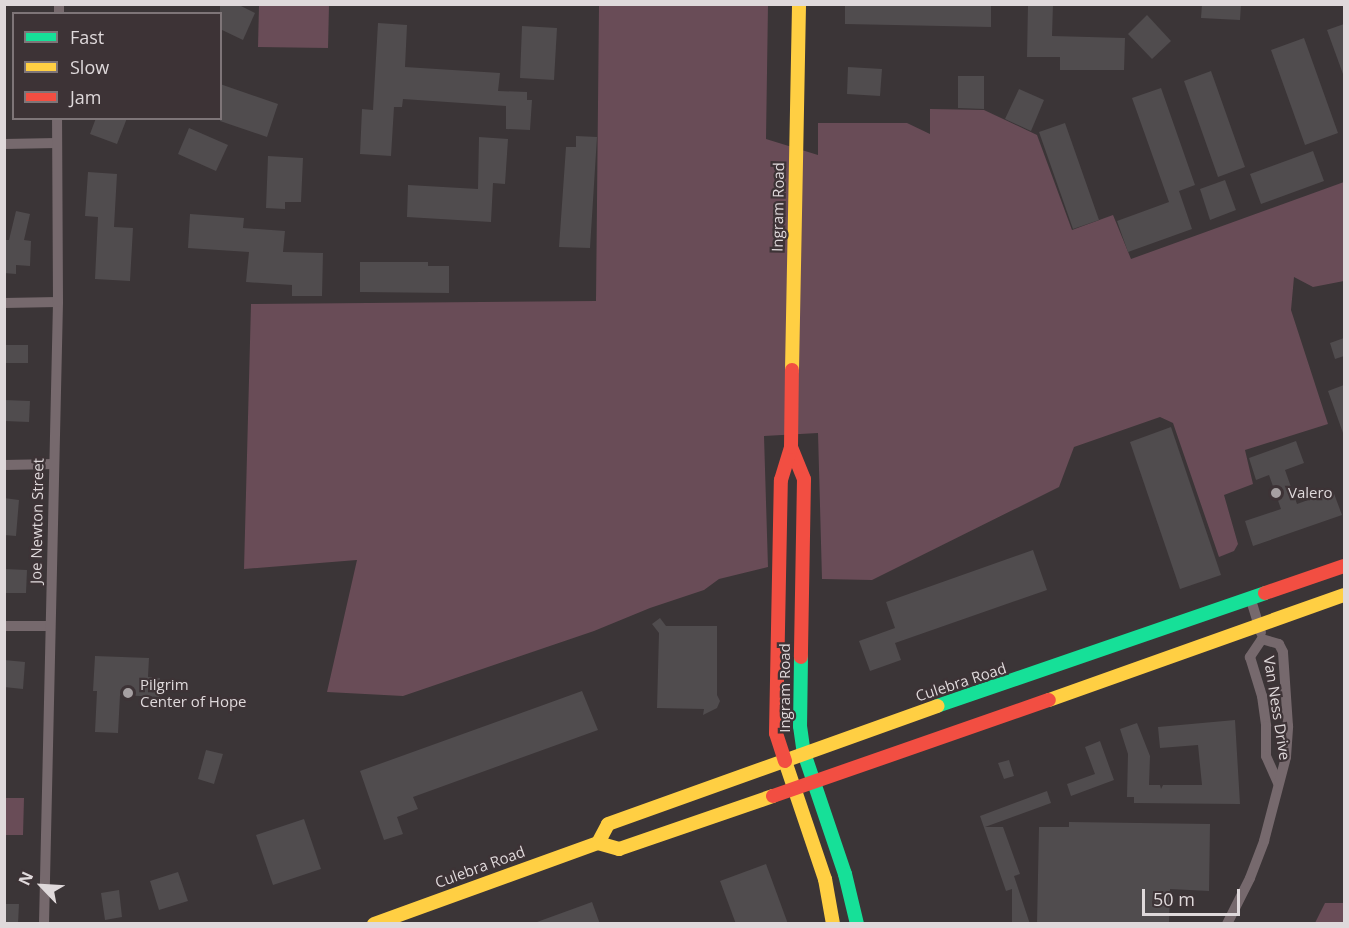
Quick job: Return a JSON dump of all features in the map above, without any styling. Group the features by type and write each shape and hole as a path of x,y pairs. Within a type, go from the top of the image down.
{"main road":[{"name":"Ingram Road","path":"799,4 792,447 781,480 776,733 783,760 825,879 833,924"},
{"name":"Ingram Road","path":"792,447 804,479 800,726 804,753 845,874 857,924"},
{"name":"Culebra Road","path":"598,843 608,824 783,760 1344,566"},
{"name":"Culebra Road","path":"374,924 598,843 619,849 1261,632 1344,595"}],"street":[{"name":"Joe Newton Street","path":"44,924 58,302 57,120"},
{"path":"4,144 57,143"},
{"path":"4,303 58,302"},
{"path":"4,465 54,464"},
{"path":"1251,600 1261,632"},
{"path":"4,626 50,626"},
{"name":"Van Ness Drive","path":"1227,924 1250,878 1264,841 1286,757 1288,726 1283,652 1279,644 1261,632 1250,657 1262,696 1266,726 1266,756 1278,783"}],"shaded area":[{"path":"259,5 329,5 328,48 258,47"},
{"path":"599,5 768,5 766,139 818,155 818,123 907,123 930,134 930,109 984,110 1037,135 1072,230 1113,215 1131,259 1344,182 1344,281 1313,287 1294,277 1291,310 1328,424 1245,450 1253,484 1224,495 1238,544 1234,551 1219,557 1173,423 1160,417 1074,447 1059,487 872,580 822,579 818,433 764,436 768,567 719,579 704,590 650,608 594,631 403,696 327,692 357,560 244,569 251,304 596,301"},
{"path":"5,798 24,798 23,835 5,835"},
{"path":"1325,903 1344,903 1344,923 1315,923"}],"building":[{"path":"220,4 237,4 255,13 243,40 222,30 222,12 220,12"},
{"path":"845,4 991,4 991,27 845,24"},
{"path":"1028,4 1053,4 1052,36 1125,38 1124,70 1060,70 1060,57 1027,57"},
{"path":"1202,4 1241,4 1240,20 1201,18"},
{"path":"1147,15 1171,41 1152,59 1128,34"},
{"path":"378,23 407,25 405,67 500,73 498,91 527,92 527,100 532,100 530,130 506,129 506,106 403,99 402,107 394,107 391,156 360,154 362,109 373,110"},
{"path":"1344,24 1344,74 1343,74 1327,30"},
{"path":"522,26 557,28 554,80 520,78"},
{"path":"1304,38 1338,133 1305,145 1271,50"},
{"path":"848,67 882,69 880,96 847,94"},
{"path":"1211,71 1245,167 1218,177 1184,81"},
{"path":"958,76 984,76 984,109 958,108"},
{"path":"222,85 278,104 267,137 220,121 222,120"},
{"path":"1161,88 1195,185 1179,191 1192,229 1128,252 1117,221 1169,202 1132,98"},
{"path":"1019,89 1044,100 1031,131 1005,119"},
{"path":"95,120 126,120 117,144 90,134"},
{"path":"1065,123 1099,220 1073,229 1039,132"},
{"path":"189,128 228,145 216,171 178,154"},
{"path":"576,136 597,137 590,248 559,247 566,147 576,147"},
{"path":"479,137 508,139 505,184 493,183 491,222 407,217 408,185 478,189"},
{"path":"1313,151 1324,181 1261,204 1250,174"},
{"path":"268,156 303,158 301,202 285,202 285,209 266,208"},
{"path":"88,172 117,174 114,227 133,228 130,281 95,279 98,217 85,216"},
{"path":"1225,180 1236,210 1210,220 1200,189"},
{"path":"16,211 30,214 24,240 31,241 30,266 16,265 16,274 4,273 4,240 9,240"},
{"path":"190,214 244,218 243,228 285,231 283,252 323,253 322,296 292,296 292,285 246,282 249,252 188,248"},
{"path":"360,262 428,262 428,266 449,266 449,293 360,292"},
{"path":"1344,338 1344,356 1335,359 1330,343"},
{"path":"4,345 28,345 28,363 4,363"},
{"path":"1344,385 1344,433 1343,433 1328,391"},
{"path":"4,400 30,401 29,422 4,421"},
{"path":"1171,427 1221,575 1180,589 1130,442"},
{"path":"1296,441 1304,463 1285,470 1297,504 1333,491 1342,515 1253,546 1245,521 1281,509 1269,475 1256,480 1249,458"},
{"path":"4,498 19,500 16,536 4,535"},
{"path":"1033,550 1047,590 895,643 901,660 870,671 859,641 895,628 886,602"},
{"path":"4,569 27,570 26,593 4,593"},
{"path":"660,618 666,626 717,626 717,695 720,701 717,708 703,715 704,709 657,708 659,633 652,624"},
{"name":"Pilgrim Center of Hope","path":"95,656 149,658 148,677 160,678 159,697 120,695 118,733 95,732 97,691 93,691"},
{"path":"4,660 25,662 23,689 4,687"},
{"path":"582,691 598,730 413,797 418,809 397,817 403,834 384,840 360,771"},
{"path":"1235,720 1240,804 1134,803 1134,797 1127,797 1128,754 1120,729 1137,723 1150,756 1149,785 1160,785 1161,789 1163,785 1202,785 1198,745 1160,748 1158,727"},
{"path":"1100,741 1114,780 1071,796 1067,784 1095,774 1085,747"},
{"path":"206,750 223,754 214,784 198,779"},
{"path":"1009,760 1014,776 1004,779 998,763"},
{"path":"1047,791 1051,803 985,827 1003,827 1020,874 1014,876 1030,924 1012,924 1012,889 1006,891 980,816"},
{"path":"304,819 321,869 273,885 256,835"},
{"path":"1069,822 1210,824 1209,891 1170,889 1169,924 1037,924 1039,827 1069,827"},
{"path":"766,864 788,924 736,924 720,881"},
{"path":"178,872 188,901 159,910 150,881"},
{"path":"119,890 122,917 105,920 101,893"},
{"path":"592,902 600,924 537,924 537,922"},
{"path":"4,904 19,904 18,924 4,924"}],"traffic: fast":[{"path":"937,706 1265,593"},
{"path":"801,657 800,726 804,753 845,874 857,924"}],"traffic: slow":[{"path":"792,370 799,4"},
{"path":"1049,700 1344,595"},
{"path":"598,843 608,824 937,706"},
{"path":"785,761 825,879 833,924"},
{"path":"374,924 598,843 619,849 773,796"}],"traffic: jam":[{"path":"785,761 776,733 781,480 791,447 792,370"},
{"path":"791,447 804,479 801,657"},
{"path":"1265,593 1344,566"},
{"path":"773,796 1049,700"}],"place":[{"name":"Valero","path":"1276,493"},
{"name":"Pilgrim Center of Hope","path":"128,693"}]}
